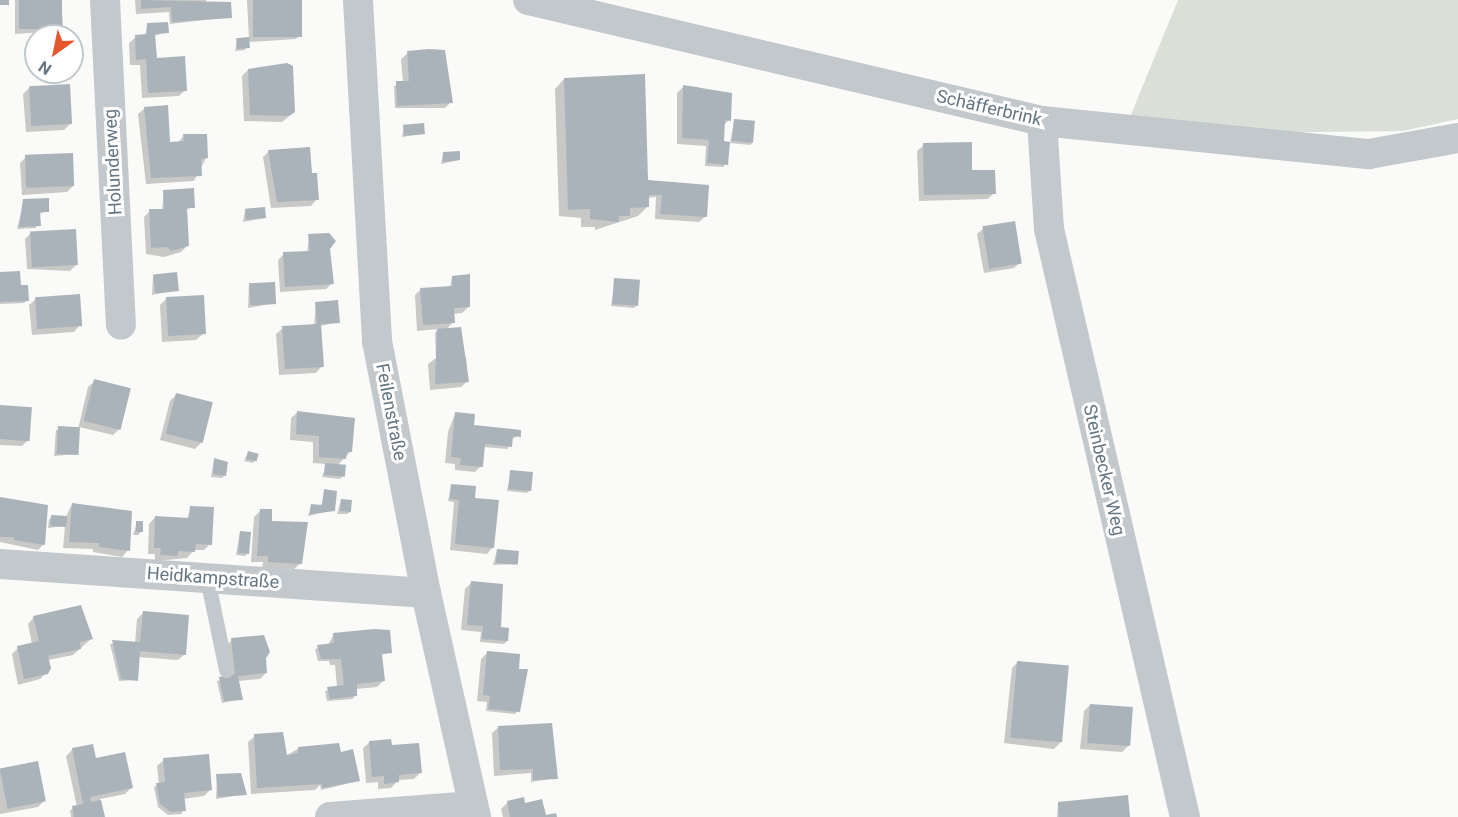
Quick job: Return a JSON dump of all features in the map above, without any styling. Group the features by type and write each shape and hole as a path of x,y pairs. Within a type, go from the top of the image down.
{"street":[{"name":"Holunderweg","path":"105,0 122,325"},
{"name":"Feilenstraße","path":"358,0 377,341 426,593 474,811"},
{"name":"Schäfferbrink","path":"528,0 1042,121 1369,154 1458,138"},
{"name":"Steinbecker Weg","path":"1042,121 1049,229 1185,817"},
{"name":"Heidkampstraße","path":"0,564 426,593"},
{"path":"330,817 474,811"}],"lane":[{"path":"207,578 226,670"}],"shaded area":[{"path":"1178,0 1458,0 1458,119 1403,131 1224,133 1130,117"}],"building":[{"path":"0,0 9,0 9,5 0,5"},
{"path":"19,0 62,0 62,24 24,24 24,29 19,29"},
{"path":"141,0 231,2 232,18 172,22 171,7 141,9"},
{"path":"253,0 302,0 302,37 253,37"},
{"path":"168,22 169,33 155,34 157,58 185,56 187,91 148,93 146,59 136,60 135,35 147,34 147,23"},
{"path":"249,37 250,48 237,49 236,38"},
{"path":"445,50 453,103 397,106 396,81 409,81 407,51"},
{"path":"287,63 293,66 295,112 289,116 250,115 248,69"},
{"path":"645,74 648,180 709,185 707,217 660,214 662,195 649,195 649,207 630,208 630,216 619,216 619,222 590,219 590,209 568,210 564,78"},
{"path":"70,84 72,124 31,126 29,86"},
{"path":"683,85 732,93 731,121 725,120 724,141 730,142 728,165 707,163 709,140 682,138"},
{"path":"168,105 170,142 184,141 183,134 207,134 208,158 201,159 202,176 151,178 144,107"},
{"path":"734,119 755,121 753,143 732,141"},
{"path":"424,123 425,134 404,136 403,125"},
{"path":"972,142 972,170 995,170 996,194 924,195 923,143"},
{"path":"310,147 312,173 317,173 319,200 277,202 268,150"},
{"path":"460,151 460,160 443,162 443,152"},
{"path":"73,153 74,186 26,188 25,155"},
{"path":"194,188 195,208 187,208 189,246 171,251 167,247 151,248 149,209 164,209 163,190"},
{"path":"49,198 49,212 40,212 41,226 19,227 23,199"},
{"path":"265,207 266,218 246,220 245,209"},
{"path":"1015,221 1022,263 989,269 982,226"},
{"path":"76,229 78,265 32,267 30,231"},
{"path":"329,233 336,241 330,249 334,284 285,287 283,252 310,251 308,234"},
{"path":"20,271 21,285 28,285 29,301 0,302 0,272"},
{"path":"177,272 179,291 155,293 153,275"},
{"path":"470,274 470,307 454,308 455,323 423,325 420,288 452,286 452,276"},
{"path":"614,278 640,280 638,306 612,304"},
{"path":"275,282 276,304 250,305 249,283"},
{"path":"80,294 82,326 37,329 35,297"},
{"path":"204,295 206,334 168,336 166,297"},
{"path":"338,300 340,323 321,324 324,367 285,369 282,326 317,324 315,302"},
{"path":"461,327 469,382 435,384 437,329"},
{"path":"94,379 131,388 120,430 84,421"},
{"path":"176,393 213,402 203,443 166,434"},
{"path":"0,405 32,407 30,441 0,439"},
{"path":"297,411 355,418 352,452 347,452 346,459 319,457 319,436 296,434"},
{"path":"455,412 475,414 474,425 521,430 521,437 513,436 512,447 485,444 483,467 460,465 461,458 451,457"},
{"path":"58,426 80,427 79,455 57,454"},
{"path":"248,451 259,454 257,462 246,459"},
{"path":"214,458 228,462 226,476 213,474"},
{"path":"325,463 346,465 345,477 324,475"},
{"path":"510,470 533,472 531,491 508,489"},
{"path":"451,484 476,486 475,498 499,500 494,548 455,544 459,500 450,499"},
{"path":"324,489 337,491 335,511 310,514 311,504 322,505"},
{"path":"0,497 48,505 45,545 14,540 14,537 0,537"},
{"path":"341,499 352,500 351,512 340,511"},
{"path":"72,503 132,511 130,551 99,547 99,543 69,542"},
{"path":"190,506 214,507 212,545 196,544 195,552 178,551 178,556 160,555 161,548 154,548 155,516 189,518"},
{"path":"260,509 272,509 272,521 308,522 302,564 268,562 268,556 257,556"},
{"path":"51,515 67,516 66,527 50,526"},
{"path":"136,521 143,521 143,532 136,532"},
{"path":"240,531 251,532 249,554 238,553"},
{"path":"497,549 519,551 518,565 496,563"},
{"path":"471,581 503,584 501,627 509,628 508,641 482,639 483,626 467,625"},
{"path":"81,605 93,639 80,642 81,649 48,656 51,668 48,674 24,679 17,646 39,641 33,616"},
{"path":"143,611 189,615 186,655 140,651 138,681 121,679 112,640 140,642"},
{"path":"374,629 390,630 392,653 382,654 385,681 357,684 357,696 330,699 327,687 344,685 341,659 321,659 317,645 334,643 333,633"},
{"path":"264,635 270,652 266,658 267,673 238,676 243,700 224,701 219,677 235,674 231,638"},
{"path":"487,651 520,654 519,669 528,669 520,712 488,709 490,696 483,695"},
{"path":"1017,661 1069,666 1062,742 1010,738"},
{"path":"1090,704 1133,707 1130,746 1087,743"},
{"path":"552,723 558,779 533,780 533,769 500,770 498,726"},
{"path":"283,732 287,755 298,753 298,747 339,743 341,752 353,749 360,781 322,788 322,784 257,788 254,734"},
{"path":"391,739 392,745 419,743 422,773 399,775 399,782 384,784 384,776 372,777 369,741"},
{"path":"93,744 96,758 125,752 133,788 90,797 91,802 101,800 105,817 74,817 72,806 83,804 72,748"},
{"path":"209,754 212,790 184,793 186,811 171,812 160,804 156,783 165,782 163,758"},
{"path":"38,761 46,801 8,809 0,768"},
{"path":"241,773 247,795 218,797 216,774"},
{"path":"1128,795 1130,817 1059,817 1058,802"},
{"path":"524,797 525,803 542,799 546,815 556,813 557,817 510,817 507,801"}]}
